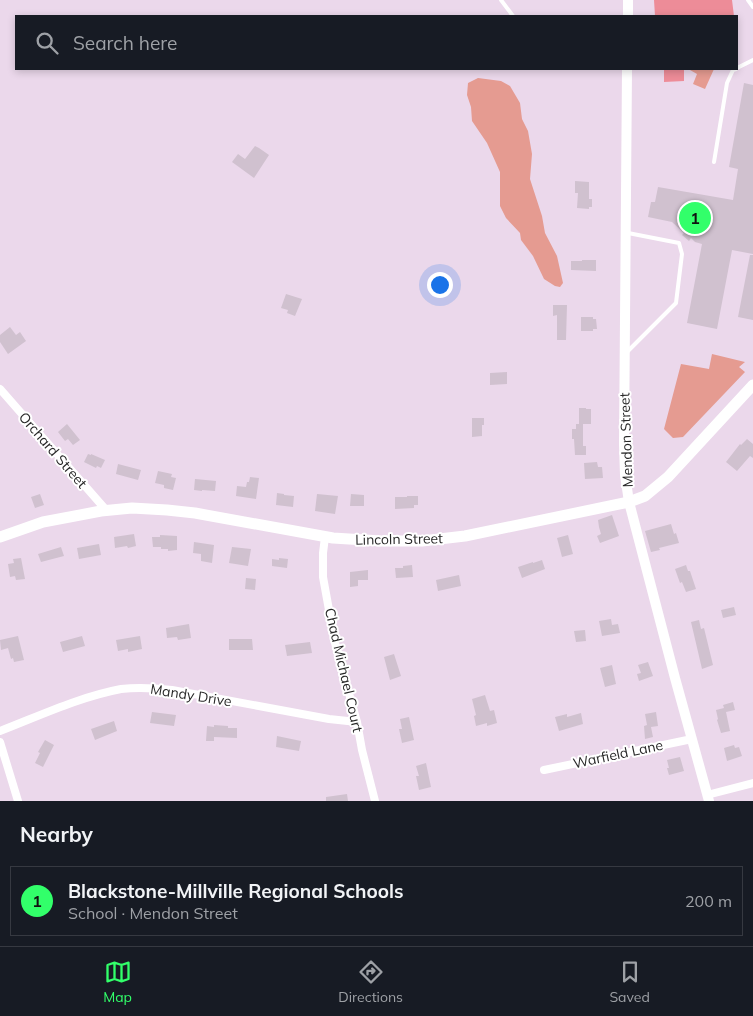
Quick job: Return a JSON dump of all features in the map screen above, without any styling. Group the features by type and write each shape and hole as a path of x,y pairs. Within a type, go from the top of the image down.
{"main road":[{"name":"Lincoln Street","path":"0,538 43,522 106,510 141,508 184,512 342,539 391,542 422,541 465,536 629,502 645,496 668,477 753,385"}],"street":[{"path":"628,0 628,15"},
{"name":"Mendon Street","path":"627,70 624,355 625,475 629,502 708,798"},
{"name":"Orchard Street","path":"0,389 106,510"},
{"name":"Chad Michael Court","path":"325,537 323,577 335,643 357,722 375,801"},
{"name":"Mandy Drive","path":"0,731 97,695 123,689 146,688 172,690 329,719 357,722"},
{"name":"Warfield Lane","path":"544,770 692,739"},
{"path":"0,742 18,801"},
{"path":"708,798 753,783"}],"lane":[{"path":"501,0 512,15"},
{"path":"748,0 753,7"},
{"path":"738,68 753,60"},
{"path":"714,162 727,83 733,70"},
{"path":"624,355 676,303 682,254 679,243 625,233"}],"shaded area":[{"path":"654,0 732,0 734,15 655,15"},
{"path":"664,70 684,70 684,81 664,82"},
{"path":"690,70 714,70 705,89 693,84 697,74"},
{"path":"478,78 501,81 510,86 520,103 522,119 528,131 532,154 530,179 542,216 545,233 557,256 563,283 560,287 544,279 533,256 521,240 520,233 506,218 500,206 500,172 487,143 472,121 471,107 467,95 468,83"},
{"path":"712,354 745,362 739,367 745,372 683,437 673,438 664,429 681,364 709,369"}],"building":[{"path":"744,83 753,85 753,254 732,250 717,329 687,323 702,244 695,242 691,238 689,241 682,235 684,233 672,222 648,217 651,202 655,202 658,187 733,200 738,169 729,167"},
{"path":"255,146 269,155 254,178 232,162 238,154 245,159"},
{"path":"575,181 589,182 589,199 592,199 592,207 589,207 589,209 577,208 578,193 575,193"},
{"path":"750,255 753,255 753,320 738,317"},
{"path":"596,260 596,271 571,270 571,261"},
{"path":"286,294 302,299 295,316 287,313 288,310 281,308"},
{"path":"553,305 567,305 566,340 557,340 557,315 553,316"},
{"path":"581,317 593,317 593,319 596,319 597,329 581,331"},
{"path":"10,327 16,335 20,332 26,341 8,354 0,342 0,335"},
{"path":"507,372 507,384 490,385 490,373"},
{"path":"579,408 591,409 591,424 583,424 583,446 586,446 586,455 575,455 574,439 572,439 572,429 576,429 576,424 579,424"},
{"path":"472,418 484,418 482,436 472,437"},
{"path":"67,424 80,440 73,445 68,439 65,441 58,432"},
{"path":"747,439 753,444 753,458 750,456 737,471 726,462 740,444"},
{"path":"88,454 105,460 101,468 97,466 96,468 84,462"},
{"path":"597,462 598,467 602,467 603,478 585,479 584,463"},
{"path":"118,464 141,470 138,480 116,474"},
{"path":"158,471 172,474 171,477 176,478 173,490 155,483"},
{"path":"250,477 259,478 256,499 236,496 237,486 246,487"},
{"path":"195,479 216,481 215,491 194,490"},
{"path":"277,493 294,496 293,507 276,505"},
{"path":"40,494 44,505 35,508 31,497"},
{"path":"317,494 338,496 335,514 315,511"},
{"path":"351,494 364,495 364,506 350,506"},
{"path":"418,496 418,505 414,505 414,508 395,509 395,497"},
{"path":"612,515 619,536 600,543 597,536 601,534 598,520"},
{"path":"671,524 679,543 651,552 645,531"},
{"path":"134,534 136,546 115,548 114,537"},
{"path":"160,535 177,536 177,550 168,551 168,549 161,549 161,547 153,547 152,537 160,537"},
{"path":"568,535 573,554 562,557 557,538"},
{"path":"194,542 214,545 212,563 201,561 201,554 193,553"},
{"path":"99,544 101,555 79,559 77,548"},
{"path":"61,547 64,556 41,562 38,554"},
{"path":"232,547 251,549 248,566 229,563"},
{"path":"21,558 25,579 16,580 15,576 10,577 8,564 14,563 13,559"},
{"path":"279,558 288,559 287,568 272,566 272,559 279,560"},
{"path":"542,560 545,569 522,578 518,567"},
{"path":"412,565 413,577 396,578 395,568"},
{"path":"686,565 696,589 686,592 682,582 680,583 675,569"},
{"path":"368,570 368,580 358,580 358,586 350,587 350,572"},
{"path":"459,575 461,586 438,591 436,580"},
{"path":"246,578 256,579 255,590 245,589"},
{"path":"734,607 736,615 723,618 721,610"},
{"path":"611,619 612,625 618,624 620,633 602,636 599,621"},
{"path":"699,620 701,629 704,628 713,665 702,669 691,622"},
{"path":"189,624 191,638 178,640 177,637 167,638 166,628"},
{"path":"585,630 586,641 576,642 574,631"},
{"path":"18,636 24,660 14,662 13,658 11,659 8,648 1,650 0,640"},
{"path":"82,636 85,646 63,652 60,642"},
{"path":"140,636 142,649 128,652 128,649 118,651 116,640"},
{"path":"229,639 252,639 253,650 229,650"},
{"path":"310,642 312,653 287,656 285,645"},
{"path":"394,654 401,676 390,680 384,657"},
{"path":"648,662 653,676 639,681 637,674 641,673 638,665"},
{"path":"612,665 616,684 605,687 600,668"},
{"path":"485,695 490,711 494,710 497,723 487,726 487,723 476,726 474,716 476,715 472,699"},
{"path":"733,702 735,710 726,712 730,731 721,733 716,710 724,708 723,705"},
{"path":"152,712 176,715 174,726 150,723"},
{"path":"656,712 658,726 651,727 653,737 645,739 644,726 647,725 645,714"},
{"path":"581,713 583,724 559,731 555,717 567,714 567,717"},
{"path":"409,717 414,740 402,743 399,729 402,729 400,719"},
{"path":"114,721 117,731 95,740 91,729"},
{"path":"214,725 237,728 237,738 214,737 214,741 206,741 207,726 214,727"},
{"path":"277,736 301,741 299,751 276,747"},
{"path":"45,740 54,745 43,767 35,763 40,753 38,752"},
{"path":"734,745 735,748 739,747 742,756 727,761 724,748"},
{"path":"680,757 684,771 669,775 667,760"},
{"path":"426,763 431,787 419,790 416,776 419,776 416,766"},
{"path":"347,794 348,801 326,801 326,797"}],"place":[{"name":"Blackstone-Millville Regional Schools","path":"695,218"}]}
